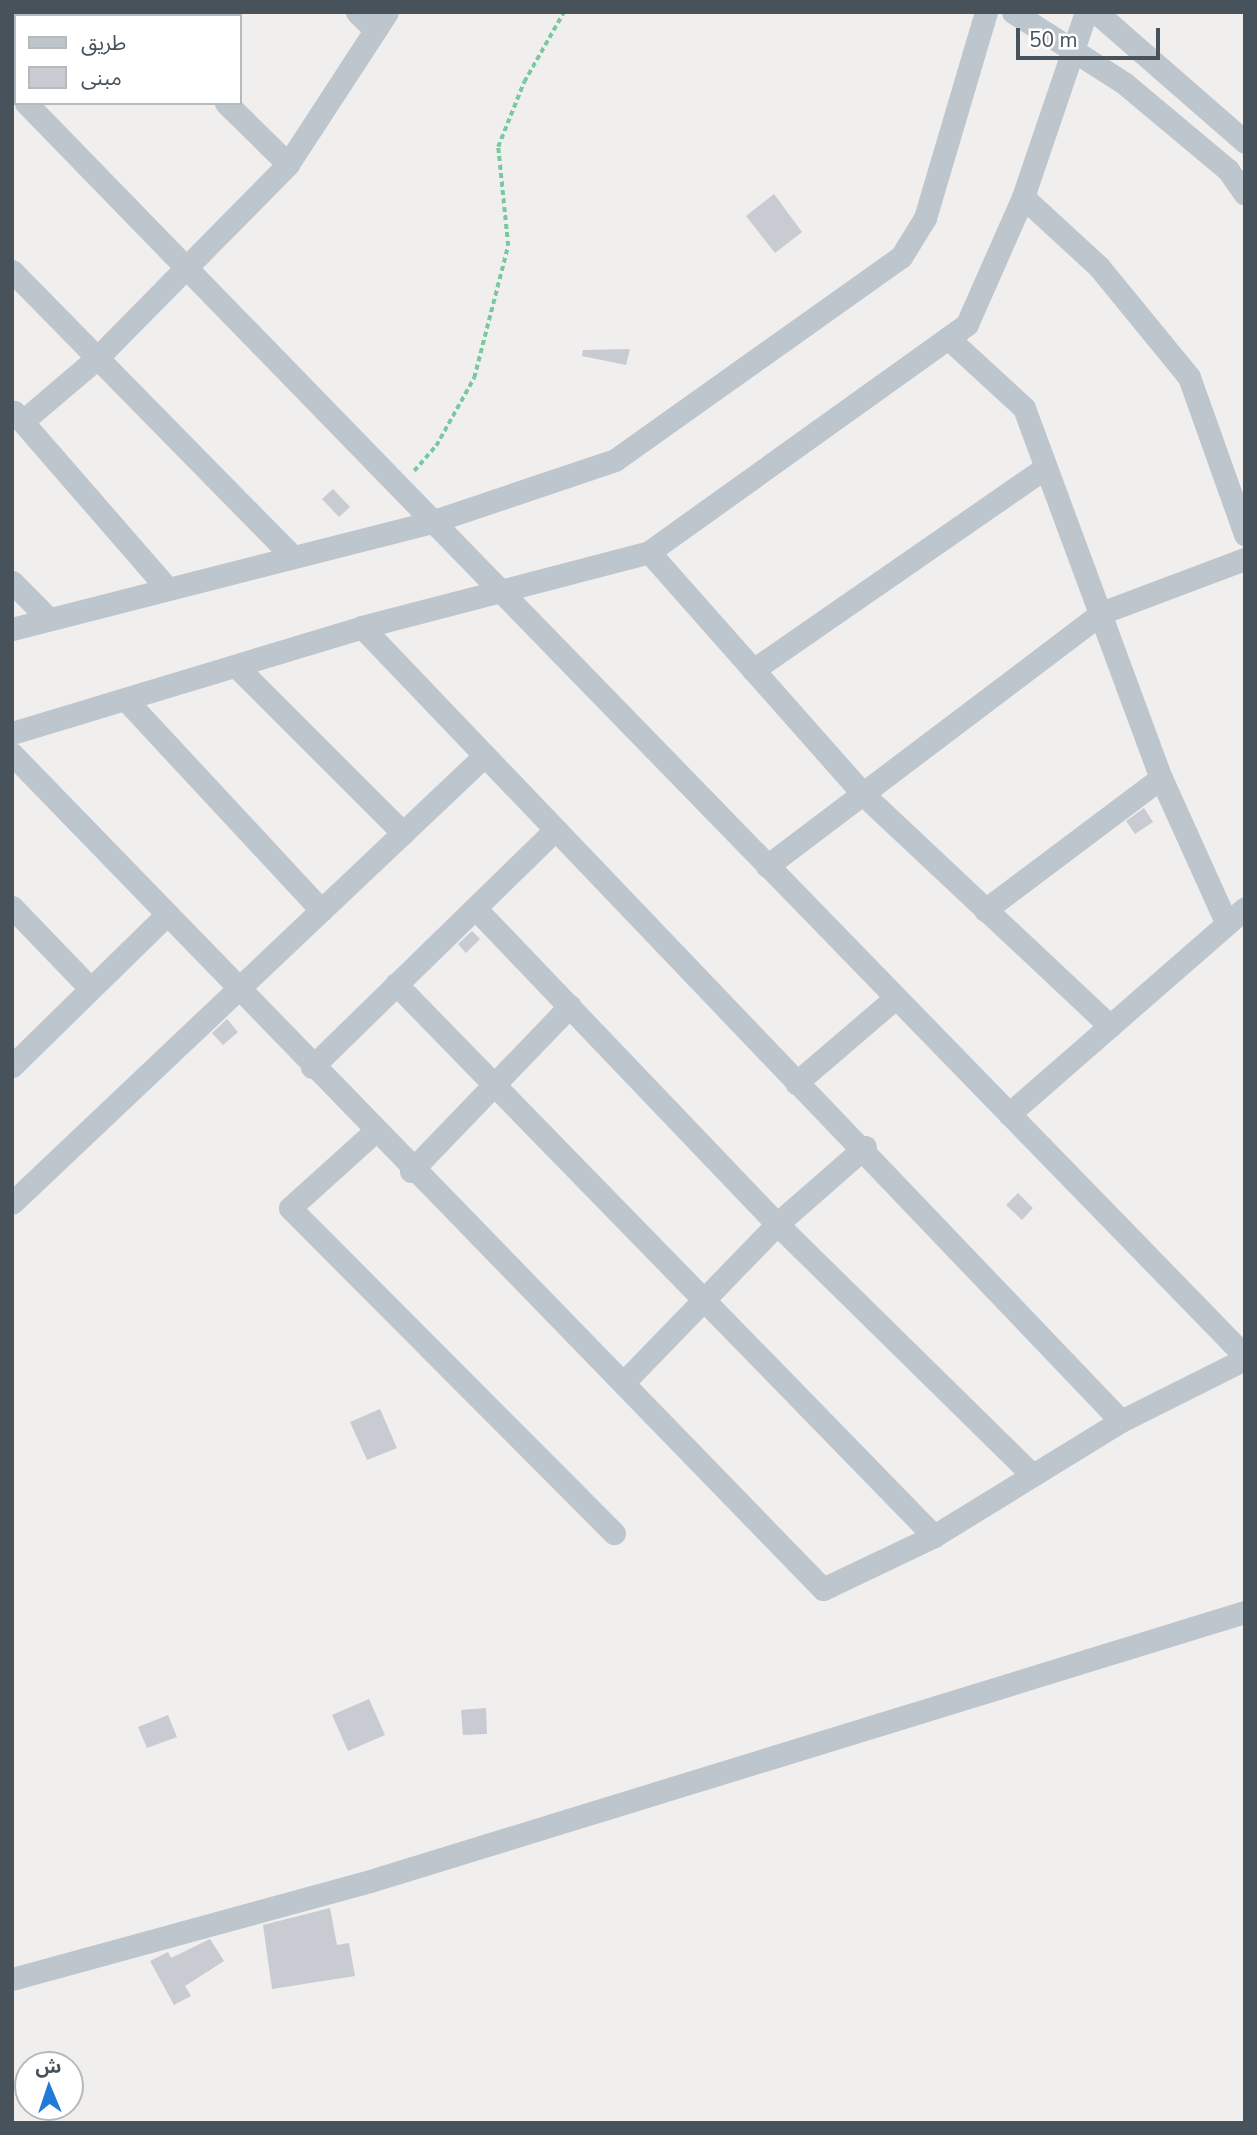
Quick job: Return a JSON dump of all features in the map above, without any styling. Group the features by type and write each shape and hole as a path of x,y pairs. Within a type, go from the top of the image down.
{"street":[{"path":"167,588 18,415 97,358 184,264 288,164 380,21 357,12"},
{"path":"12,629 290,554 431,522 615,460 901,257 925,218 986,12"},
{"path":"1013,12 1145,101 1228,170 1245,194"},
{"path":"12,733 362,627 649,552 967,324 1023,197 1086,12"},
{"path":"1096,12 1245,142"},
{"path":"12,754 411,1171 626,1380 823,1589 934,1536 1121,1421 1245,1357 28,105"},
{"path":"228,105 288,164"},
{"path":"1023,197 1099,267 1189,377 1245,534"},
{"path":"12,271 290,554"},
{"path":"948,338 1024,408 1161,778 1227,924"},
{"path":"754,670 1046,467"},
{"path":"649,552 865,796 1110,1026"},
{"path":"767,866 865,796 1101,613 1245,559"},
{"path":"12,582 49,620"},
{"path":"362,627 482,758 796,1083 866,1147 1121,1421"},
{"path":"237,667 403,832"},
{"path":"126,700 321,910"},
{"path":"12,1203 482,758"},
{"path":"985,909 1161,778"},
{"path":"312,1066 553,832"},
{"path":"12,907 90,988"},
{"path":"475,908 777,1223 1032,1475"},
{"path":"1009,1114 1245,908"},
{"path":"16,1054 167,914"},
{"path":"396,984 934,1536"},
{"path":"796,1083 895,998"},
{"path":"411,1171 570,1006"},
{"path":"374,1132 290,1208 614,1533"},
{"path":"626,1380 706,1300 777,1223 866,1147"},
{"path":"12,1979 396,1873 1245,1612"}],"path":[{"path":"398,488 436,446 474,378 508,246 498,147 524,82 564,12"}],"building":[{"path":"774,194 802,232 775,253 746,216"},
{"path":"630,349 626,365 582,356 583,350"},
{"path":"333,489 350,507 339,517 322,499"},
{"path":"1144,808 1153,822 1135,834 1126,821"},
{"path":"472,931 480,939 466,953 458,944"},
{"path":"227,1019 238,1032 223,1045 212,1033"},
{"path":"1018,1193 1033,1208 1022,1220 1006,1205"},
{"path":"380,1409 397,1448 367,1460 350,1422"},
{"path":"369,1699 385,1735 348,1751 332,1715"},
{"path":"486,1708 487,1734 463,1735 461,1710"},
{"path":"168,1715 177,1737 147,1748 138,1727"},
{"path":"330,1908 337,1945 349,1943 355,1976 272,1989 263,1925"},
{"path":"210,1939 224,1961 185,1986 191,1996 174,2005 150,1961 168,1952 171,1958"}]}
